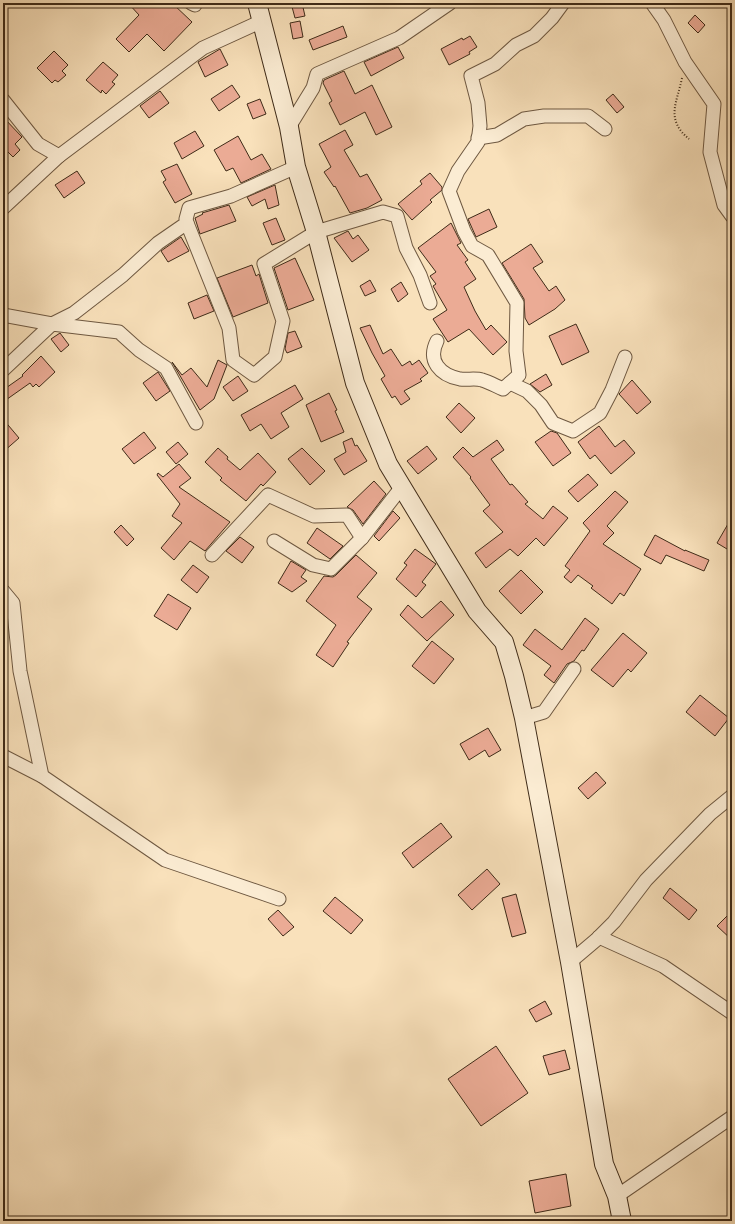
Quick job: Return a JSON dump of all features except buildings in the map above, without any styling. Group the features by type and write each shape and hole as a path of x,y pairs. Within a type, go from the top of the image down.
{"main road":[{"path":"257,3 289,127 296,167 316,232 355,383 388,464 401,488 477,611 504,642 524,718 570,962 604,1164 617,1196 622,1221"}],"street":[{"path":"289,127 314,88 317,74 398,38 450,3"},
{"path":"437,341 432,350 434,362 444,373 460,379 482,380 503,389 520,375 516,351 517,303 488,255 472,246 464,232 449,191 458,171 478,142 480,119 471,76 495,64 516,45 534,36 552,18 563,3"},
{"path":"652,3 664,20 685,62 714,104 710,152 724,205 732,216"},
{"path":"3,208 59,156 203,48 262,21"},
{"path":"3,100 38,144 59,156"},
{"path":"478,138 497,135 524,119 544,116 588,116 605,129"},
{"path":"296,167 231,196 189,208 186,219 187,223 228,328 233,360 254,375 275,357 283,321 264,264 316,232 383,212 397,216 406,248 420,275 430,303"},
{"path":"3,370 52,324 74,313 122,275 158,243 187,223"},
{"path":"3,314 52,324 119,332 139,350 166,368 196,423"},
{"path":"510,383 527,391 541,405 553,423 573,431 600,413 626,357"},
{"path":"274,541 313,565 332,569 362,538 401,488"},
{"path":"212,556 268,495 314,516 347,515 362,538"},
{"path":"3,591 13,603 20,671 42,776"},
{"path":"524,718 544,712 574,669"},
{"path":"3,756 42,776 165,860 279,899"},
{"path":"570,962 614,922 646,880 710,814 732,796"},
{"path":"599,937 663,966 732,1013"},
{"path":"617,1196 732,1117"}],"path":[{"path":"685,62 673,113 680,132 689,139"}]}
